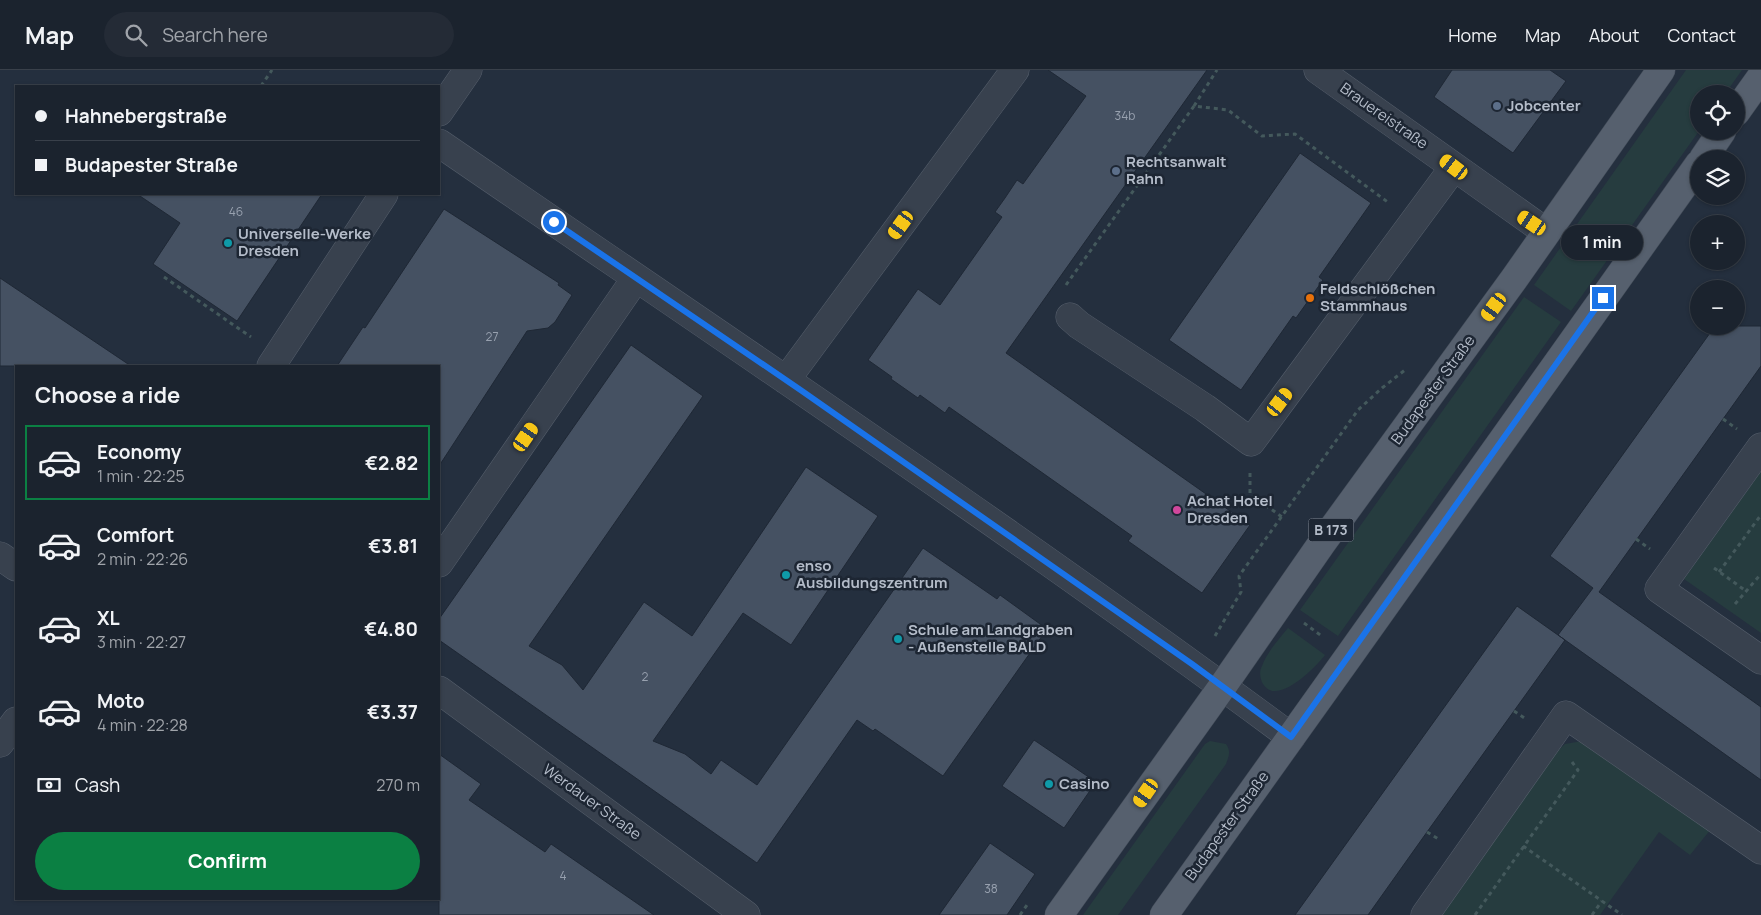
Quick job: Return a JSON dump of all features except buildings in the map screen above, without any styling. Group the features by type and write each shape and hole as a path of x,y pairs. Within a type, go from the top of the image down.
{"main road":[{"name":"Budapester Straße","path":"1059,915 1322,543 1661,70"},
{"path":"1745,99 1761,77"},
{"name":"Budapester Straße","path":"1164,915 1690,177"}],"street":[{"path":"440,111 468,70"},
{"path":"786,380 1015,70"},
{"name":"Brauereistraße","path":"1318,70 1546,232"},
{"path":"440,145 786,380 1222,686 1291,737"},
{"path":"1070,316 1079,325 1205,408 1251,442 1454,167"},
{"path":"273,365 383,195"},
{"path":"440,562 636,278"},
{"path":"1761,447 1659,589 1761,660"},
{"path":"0,556 15,566"},
{"name":"Werdauer Straße","path":"440,691 746,915"},
{"path":"1425,915 1540,729 1566,715 1761,850"},
{"path":"0,743 15,723"}],"path":[{"path":"262,85 272,70"},
{"path":"1070,316 1052,305 1194,106 1217,70"},
{"path":"1194,106 1228,110 1262,136 1295,134 1414,221"},
{"path":"164,277 193,294 222,316"},
{"path":"1239,576 1358,410 1407,369"},
{"path":"1723,419 1736,428"},
{"path":"1251,442 1250,494 1282,517"},
{"path":"1719,572 1761,515"},
{"path":"1636,539 1651,549"},
{"path":"1688,549 1746,591"},
{"path":"1715,628 1761,574"},
{"path":"1300,620 1328,641"},
{"path":"1475,915 1522,846 1578,770 1540,729 1514,711"},
{"path":"1428,832 1443,842"},
{"path":"1522,846 1622,915"},
{"path":"1592,915 1602,901"}],"green space":[{"path":"1686,70 1742,70 1731,85 1690,85 1690,140 1693,140 1571,311 1534,285"},
{"path":"1524,297 1561,322 1338,636 1300,610"},
{"path":"1761,471 1761,633 1684,579"},
{"path":"1288,628 1325,655 1296,683 1277,691 1269,690 1262,682 1261,668 1270,651"},
{"path":"1210,741 1226,744 1229,754 1226,764 1118,915 1083,915 1205,744"},
{"path":"1582,741 1711,829 1690,855 1659,832 1600,915 1442,915 1551,757 1565,744"}],"place":[{"name":"Jobcenter","path":"1497,106"},
{"name":"Rechtsanwalt Rahn","path":"1116,171"},
{"name":"Universelle-Werke Dresden","path":"228,243"},
{"name":"Feldschlößchen Stammhaus","path":"1310,298"},
{"name":"Achat Hotel Dresden","path":"1177,510"},
{"name":"enso Ausbildungszentrum","path":"786,575"},
{"name":"Schule am Landgraben - Außenstelle BALD","path":"898,639"},
{"name":"Casino","path":"1049,784"}],"route":[{"path":"554,222 802,391 1192,664 1291,737 1603,298"}]}
